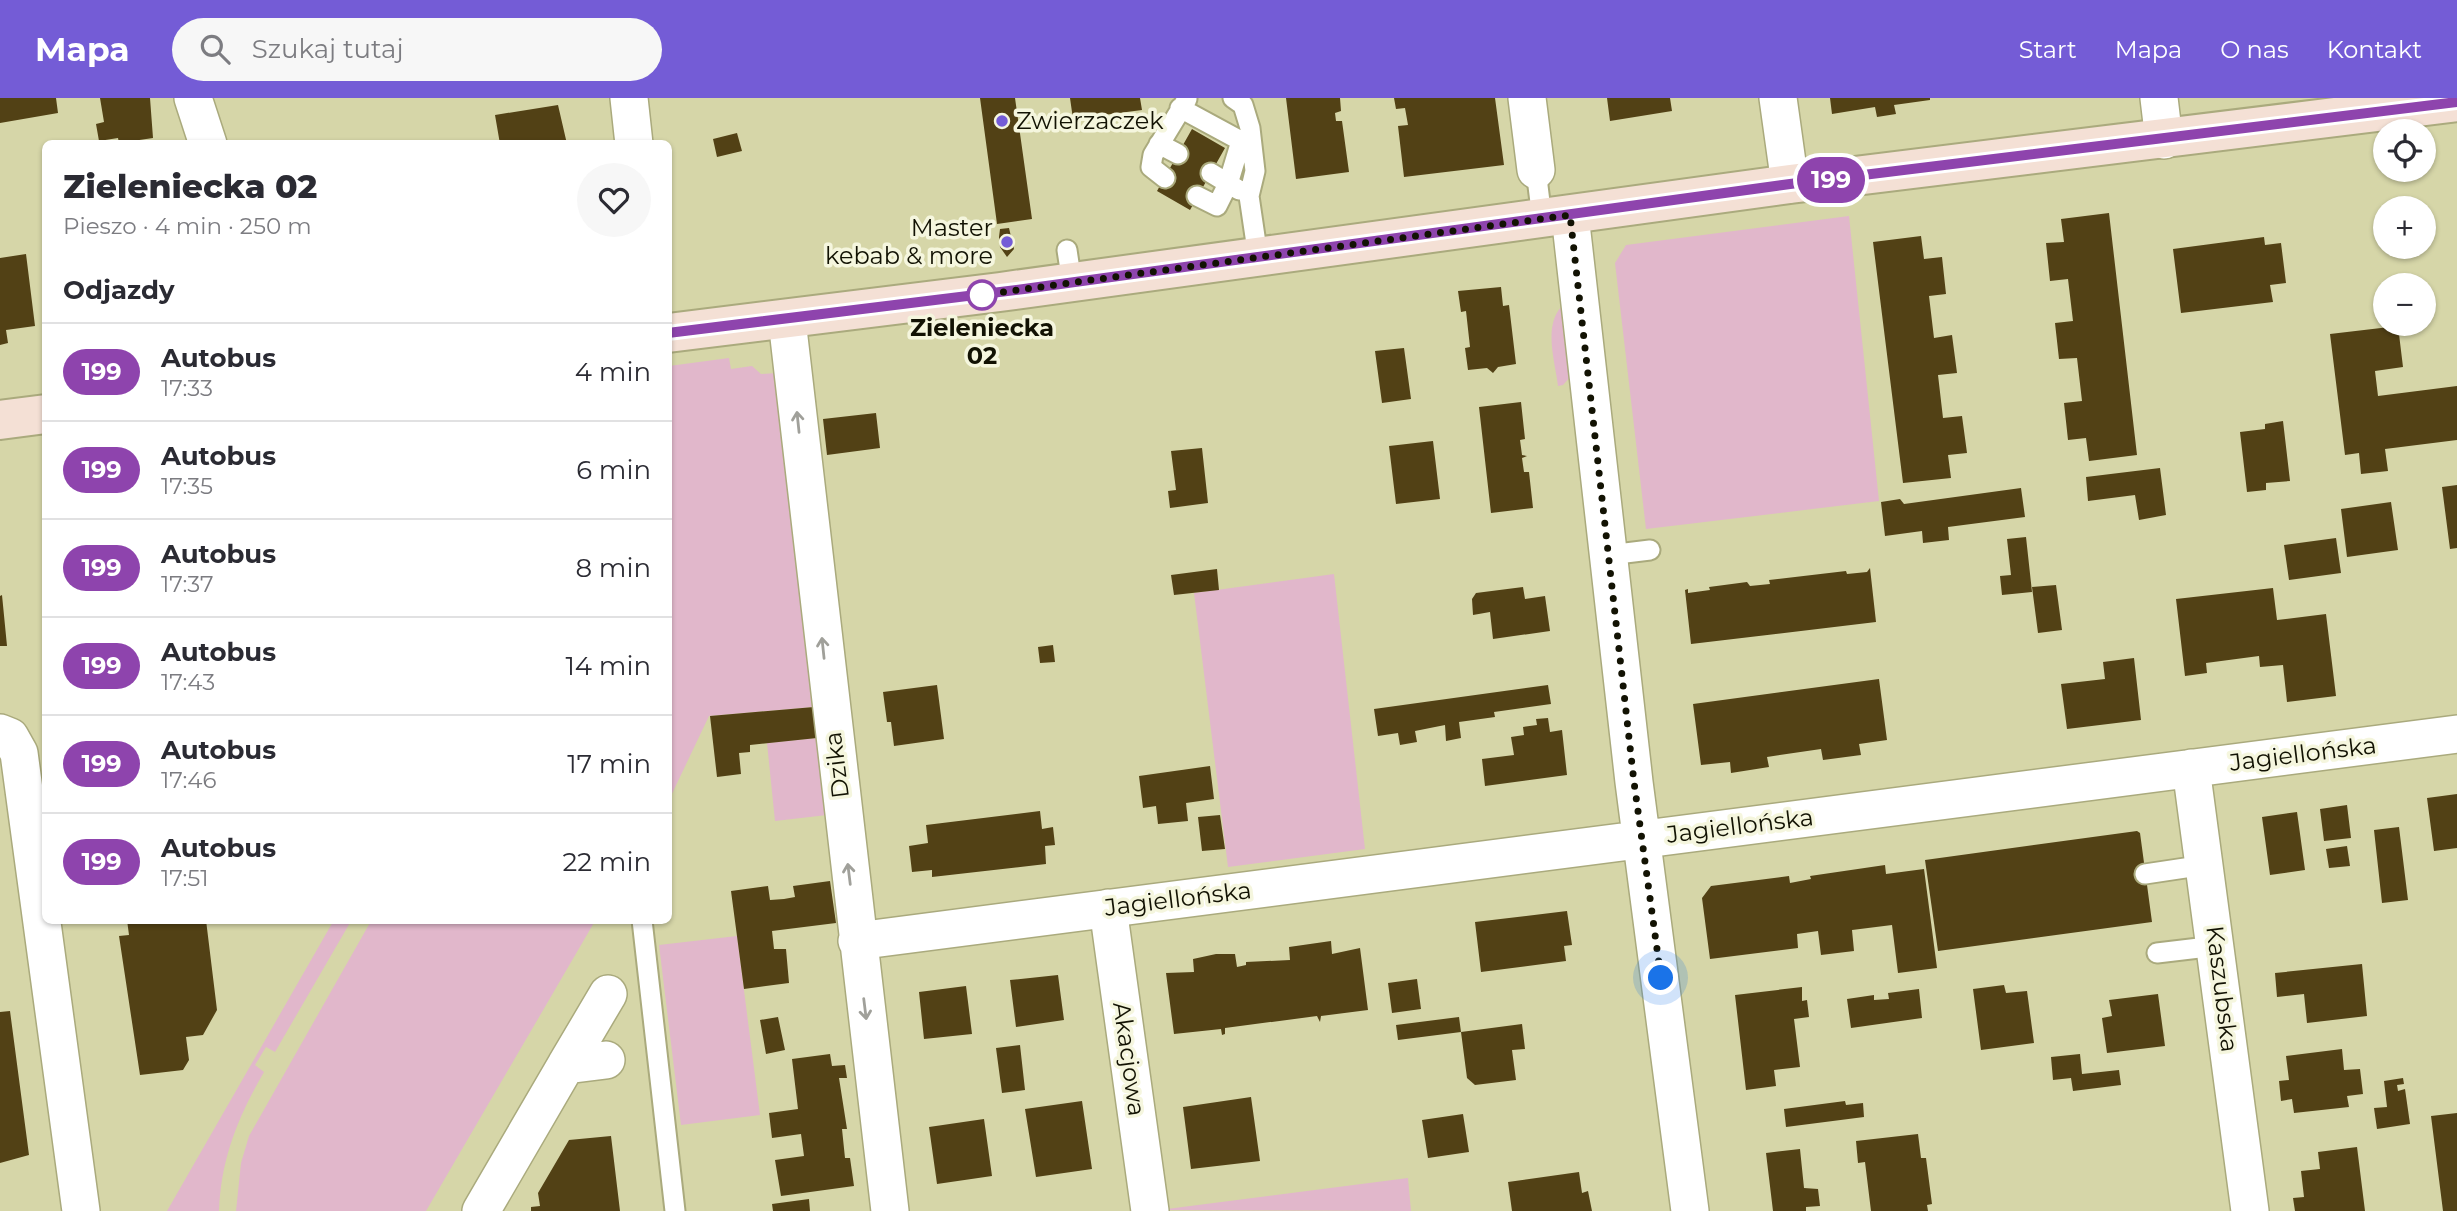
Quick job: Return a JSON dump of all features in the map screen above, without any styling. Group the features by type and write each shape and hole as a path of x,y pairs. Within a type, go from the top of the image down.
{"street":[{"path":"193,98 207,140"},
{"path":"629,98 634,140"},
{"path":"1527,98 1536,170"},
{"path":"1778,98 1790,184"},
{"path":"2159,98 2164,140"},
{"path":"672,329 787,320 1070,266 1258,257 1790,184 2457,102"},
{"path":"1556,216 1609,555 1690,1211"},
{"name":"Dzika","path":"787,320 890,1211"},
{"path":"0,419 42,414"},
{"path":"0,733 10,737 19,753 42,923"},
{"name":"Jagiellońska","path":"857,942 2457,734"},
{"name":"Kaszubska","path":"2191,768 2249,1211"},
{"name":"Akacjowa","path":"1108,908 1150,1211"},
{"path":"42,924 81,1211"},
{"path":"481,1211 608,994"},
{"path":"566,1065 606,1060"}],"lane":[{"path":"1233,98 1243,105 1250,128 1255,171 1249,196 1258,257"},
{"path":"1165,178 1151,167 1159,144 1184,103 1241,141 1228,184 1217,206 1197,196"},
{"path":"1159,144 1178,154"},
{"path":"1536,170 1556,216"},
{"path":"1211,173 1249,196"},
{"path":"1609,555 1650,550"},
{"path":"2145,874 2205,865"},
{"path":"642,924 675,1211"},
{"path":"2157,953 2216,946"}],"shaded area":[{"path":"1849,216 1879,501 1646,529 1615,263 1626,245"},
{"path":"1562,306 1571,376 1563,385 1558,386 1552,334 1556,314"},
{"path":"729,358 731,369 752,366 761,374 777,373 827,815 775,821 767,743 817,738 813,707 709,716 672,794 672,366"},
{"path":"1334,574 1365,849 1228,867 1194,593"},
{"path":"332,924 349,924 275,1052 266,1047 255,1065 264,1072 232,1138 223,1173 219,1211 167,1211"},
{"path":"369,924 593,924 426,1211 236,1211 241,1163 249,1136"},
{"path":"737,936 760,1115 681,1125 659,945"},
{"path":"1408,1178 1411,1211 1159,1210"}],"building":[{"path":"0,98 56,98 58,113 0,123"},
{"path":"100,98 150,98 153,138 99,140 96,124 104,122"},
{"path":"980,98 1015,98 1032,219 997,224"},
{"path":"1070,98 1140,98 1142,110 1073,119"},
{"path":"1286,98 1340,98 1341,111 1335,113 1336,121 1342,121 1349,172 1296,179"},
{"path":"1394,98 1495,98 1504,165 1404,177 1398,126 1408,125 1405,108 1396,109"},
{"path":"1607,98 1670,98 1672,111 1610,121"},
{"path":"1830,98 1930,100 1894,105 1896,114 1877,117 1875,107 1832,114"},
{"path":"558,105 566,140 499,140 495,115"},
{"path":"1192,129 1225,148 1190,210 1157,191"},
{"path":"737,133 742,151 717,157 713,139"},
{"path":"2109,213 2137,455 2089,461 2086,438 2068,440 2064,403 2082,401 2077,358 2059,359 2055,323 2073,321 2068,279 2050,281 2046,243 2064,242 2061,219"},
{"path":"1009,228 1014,249 1007,257 1000,247 999,237 1000,229"},
{"path":"1921,236 1924,259 1942,257 1946,294 1929,296 1934,338 1952,335 1957,373 1938,375 1943,418 1962,416 1967,453 1948,455 1951,478 1903,483 1873,242"},
{"path":"2264,237 2265,245 2281,243 2286,283 2270,285 2273,302 2181,313 2173,249"},
{"path":"26,254 35,326 6,330 8,343 0,345 0,258"},
{"path":"1501,287 1503,306 1509,305 1516,364 1498,367 1493,373 1487,368 1468,370 1465,348 1470,347 1466,311 1461,312 1458,291"},
{"path":"2373,329 2373,336 2399,336 2403,367 2375,371 2378,396 2457,386 2457,440 2385,449 2388,471 2361,474 2359,453 2345,455 2330,334"},
{"path":"1404,348 1411,399 1382,403 1375,351"},
{"path":"1521,402 1525,439 1520,440 1522,455 1527,456 1522,458 1524,472 1529,472 1533,508 1491,513 1479,407"},
{"path":"876,413 880,448 827,455 823,419"},
{"path":"2283,421 2290,481 2266,483 2266,490 2247,492 2240,432 2265,429 2265,424"},
{"path":"1433,441 1440,499 1396,504 1389,446"},
{"path":"1202,448 1208,503 1170,508 1168,491 1176,490 1171,451"},
{"path":"2160,468 2166,515 2139,520 2135,495 2088,501 2086,477"},
{"path":"2457,485 2457,548 2450,549 2442,487"},
{"path":"2021,488 2025,517 1948,527 1949,540 1923,543 1922,531 1885,536 1881,502 1900,499 1904,504"},
{"path":"2391,502 2398,550 2347,557 2341,509"},
{"path":"2026,537 2032,592 2002,595 2000,576 2011,575 2007,539"},
{"path":"2336,538 2341,573 2289,580 2284,545"},
{"path":"1870,568 1876,622 1691,644 1685,590 1688,589 1688,593 1747,582 1750,586 1770,584 1769,580 1846,571 1847,574 1867,572"},
{"path":"1217,569 1219,590 1174,595 1171,575"},
{"path":"2056,585 2062,630 2038,633 2032,587"},
{"path":"1523,587 1525,599 1545,596 1550,631 1493,639 1490,612 1473,615 1472,599 1476,593"},
{"path":"2273,588 2277,620 2326,614 2336,696 2287,702 2283,665 2260,667 2259,656 2206,663 2207,673 2185,676 2176,599"},
{"path":"2,595 7,646 0,646"},
{"path":"1053,645 1055,662 1040,663 1038,647"},
{"path":"2134,658 2141,720 2067,729 2061,684 2105,679 2103,662"},
{"path":"1879,679 1887,740 1859,744 1861,755 1823,760 1821,749 1767,757 1769,767 1731,773 1730,762 1701,765 1693,704"},
{"path":"937,685 944,739 894,746 883,692"},
{"path":"1548,685 1551,704 1494,712 1495,717 1459,722 1461,738 1446,741 1445,725 1415,731 1417,742 1400,745 1398,733 1378,736 1374,709"},
{"path":"814,707 817,738 750,745 750,752 739,753 741,774 717,777 710,716"},
{"path":"1548,718 1550,732 1562,730 1567,775 1485,786 1482,759 1514,755 1511,737 1524,735 1523,727 1537,725 1536,719"},
{"path":"1210,766 1214,799 1186,803 1188,821 1158,824 1156,806 1143,808 1139,776"},
{"path":"2457,794 2457,848 2434,851 2427,798"},
{"path":"2347,805 2351,838 2324,841 2320,809"},
{"path":"1040,811 1042,829 1053,827 1055,845 1045,846 1046,864 932,877 932,870 912,872 909,846 928,843 926,825"},
{"path":"2297,812 2305,870 2270,875 2262,817"},
{"path":"1220,815 1225,849 1202,851 1198,817"},
{"path":"2399,827 2408,900 2382,903 2374,830"},
{"path":"2137,831 2140,833 2152,922 1938,951 1925,860"},
{"path":"2347,846 2350,866 2329,868 2326,849"},
{"path":"1885,865 1886,874 1924,869 1937,968 1898,973 1892,925 1852,930 1854,951 1821,955 1818,931 1797,934 1798,948 1710,959 1702,898 1711,886 1789,876 1790,883 1811,879 1810,876"},
{"path":"830,881 836,923 772,931 774,949 786,949 789,983 744,989 731,891 768,886 770,900 784,899 795,897 793,886"},
{"path":"1567,911 1572,945 1564,946 1566,961 1481,972 1475,922"},
{"path":"128,924 206,924 217,1010 203,1035 186,1037 189,1060 183,1070 140,1075 119,936 129,935"},
{"path":"1331,941 1332,954 1360,948 1368,1010 1321,1016 1320,1022 1317,1016 1225,1028 1225,1034 1222,1035 1221,1029 1174,1034 1166,973 1194,972 1193,959 1216,954 1235,954 1237,967 1246,965 1246,962 1290,960 1289,947"},
{"path":"2362,964 2367,1016 2307,1023 2304,994 2277,997 2275,973"},
{"path":"1058,975 1064,1020 1016,1027 1010,980"},
{"path":"1417,979 1421,1009 1392,1013 1388,983"},
{"path":"2004,985 2006,993 2027,991 2034,1043 1981,1050 1973,989"},
{"path":"966,986 972,1034 924,1039 919,992"},
{"path":"1802,987 1802,1001 1807,1000 1809,1017 1794,1019 1800,1067 1774,1070 1776,1086 1746,1090 1735,995"},
{"path":"1919,989 1922,1018 1851,1028 1847,999 1874,995 1874,1000 1889,999 1888,993"},
{"path":"2158,994 2165,1046 2107,1053 2102,1018 2112,1016 2109,1000"},
{"path":"10,1011 29,1155 0,1163 0,1012"},
{"path":"778,1017 785,1050 766,1054 760,1020"},
{"path":"1459,1017 1461,1032 1398,1040 1396,1025"},
{"path":"1522,1024 1525,1049 1512,1050 1516,1080 1475,1085 1467,1078 1461,1032"},
{"path":"1020,1045 1025,1090 1002,1093 996,1048"},
{"path":"2342,1049 2344,1070 2360,1069 2363,1094 2347,1096 2349,1107 2294,1113 2292,1099 2281,1101 2279,1081 2289,1080 2286,1056"},
{"path":"830,1054 832,1066 845,1065 847,1078 839,1078 847,1129 842,1129 845,1158 850,1158 854,1186 781,1196 775,1160 804,1156 801,1134 772,1138 769,1113 798,1109 792,1059"},
{"path":"2080,1054 2082,1074 2119,1070 2121,1085 2073,1091 2071,1078 2053,1080 2051,1057"},
{"path":"2403,1078 2404,1084 2397,1085 2398,1091 2405,1089 2410,1124 2377,1129 2374,1108 2387,1107 2384,1081"},
{"path":"1251,1097 1260,1161 1191,1169 1183,1107"},
{"path":"1082,1101 1092,1169 1036,1177 1025,1109"},
{"path":"1845,1101 1846,1105 1863,1103 1864,1117 1786,1127 1784,1109"},
{"path":"2457,1113 2457,1211 2443,1211 2431,1116"},
{"path":"1463,1114 1469,1152 1428,1158 1422,1120"},
{"path":"984,1119 992,1176 937,1184 929,1127"},
{"path":"1918,1134 1921,1158 1926,1158 1932,1204 1927,1205 1928,1211 1871,1211 1865,1162 1858,1163 1856,1141"},
{"path":"611,1136 620,1211 531,1211 531,1207 540,1206 538,1193 569,1140"},
{"path":"2357,1147 2365,1211 2295,1211 2293,1198 2304,1197 2301,1171 2320,1169 2318,1152"},
{"path":"1800,1149 1804,1188 1818,1189 1820,1206 1806,1207 1806,1211 1773,1211 1766,1153"},
{"path":"1579,1172 1582,1193 1588,1191 1592,1211 1512,1211 1508,1182"},
{"path":"809,1199 810,1211 773,1211 772,1204"}],"bus line":[{"name":"199","path":"672,333 1024,289 1790,184 2457,102"}],"place":[{"name":"Zwierzaczek","path":"1002,121"},
{"name":"Master kebab & more","path":"1007,242"},
{"name":"Zieleniecka 02","path":"982,295"}],"route":[{"path":"982,295 974,296 1570,215 1634,782 1661,978"}]}
